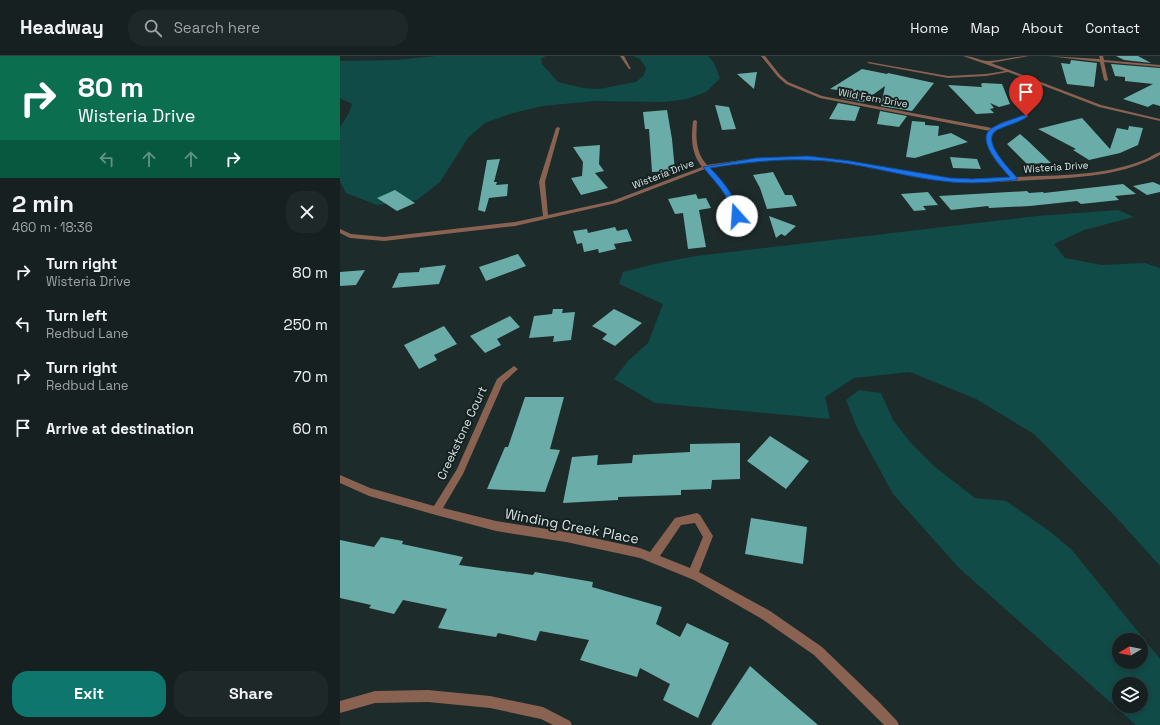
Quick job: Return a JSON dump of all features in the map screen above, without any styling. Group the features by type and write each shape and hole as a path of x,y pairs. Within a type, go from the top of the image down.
{"street":[{"path":"622,56 630,68"},
{"name":"Wild Fern Drive","path":"763,56 779,76 787,83 821,97 993,130"},
{"path":"965,56 987,62 1100,106 1160,120"},
{"path":"987,62 1027,56"},
{"path":"1050,56 1102,58 1160,66"},
{"path":"1102,58 1106,80"},
{"path":"869,63 948,76 971,76 1008,71"},
{"path":"1015,179 996,158 990,145 989,136 993,130 1026,116"},
{"path":"694,121 694,145 696,154 720,182 732,199 737,216"},
{"path":"546,218 542,182 558,128"},
{"name":"Wisteria Drive","path":"340,231 350,236 384,239 488,228 546,218 614,202 706,167 756,159 808,158 850,163 950,180 972,181 1057,177 1106,172 1136,164 1159,155"},
{"name":"Creekstone Court","path":"436,511 460,471 500,381 514,369"},
{"name":"Winding Creek Place","path":"340,479 369,492 496,526 566,537 640,553 693,575 766,615 818,651 876,706 893,725"},
{"path":"652,558 678,520 697,518 708,536 693,575"},
{"path":"340,707 375,697 428,696 490,702 543,713 566,725"}],"shaded area":[{"path":"436,56 546,56 541,59 542,64 558,82 583,88 599,89 636,82 644,75 646,68 640,59 633,56 708,56 714,63 720,78 706,92 687,99 664,102 595,101 543,106 513,113 485,123 468,138 440,182 417,200 377,205 346,193 340,182 340,127 349,113 352,104 340,98 340,61 397,60"},
{"path":"1118,210 1134,217 1084,230 1054,244 1065,258 1102,265 1145,263 1160,268 1160,566 1115,516 1034,434 976,399 910,372 854,378 825,397 830,419 655,403 614,379 628,361 648,343 663,304 619,284 623,272 696,256 1037,216"},
{"path":"859,390 881,393 893,420 911,443 935,467 975,498 1006,501 1048,530 1072,550 1139,633 1112,633 1112,669 1148,669 1148,644 1160,659 1160,725 1136,725 1122,713 1148,713 1148,677 1112,677 1112,704 959,568 893,494 857,428 846,400"}],"building":[{"path":"1116,56 1138,56 1151,63 1124,60"},
{"path":"1071,60 1097,63 1094,87 1067,84 1061,63 1070,64"},
{"path":"1111,64 1160,68 1160,106 1153,104 1148,107 1123,99 1153,84 1125,81 1125,77 1115,76"},
{"path":"862,69 934,83 912,111 881,106 885,86 863,102 841,98 845,91 830,89"},
{"path":"757,72 754,89 737,74"},
{"path":"981,84 1002,84 1010,104 999,107 990,103 994,108 990,109 994,113 976,114 948,85 982,87"},
{"path":"838,103 860,107 855,121 829,119"},
{"path":"715,105 729,107 736,129 722,130"},
{"path":"667,110 675,171 652,172 649,129 645,129 643,112"},
{"path":"880,111 907,116 899,127 877,124"},
{"path":"1082,118 1110,149 1117,128 1128,130 1129,126 1143,128 1138,145 1120,153 1089,160 1073,150 1076,149 1038,129"},
{"path":"912,121 925,122 925,125 939,126 938,136 951,133 968,142 915,158 906,157"},
{"path":"1020,134 1051,163 1027,164 1007,144"},
{"path":"600,145 599,164 604,171 595,173 608,188 581,195 571,178 582,176 583,162 573,147"},
{"path":"950,157 977,159 981,169 953,168"},
{"path":"500,159 494,182 497,182 496,185 508,184 507,196 489,198 485,212 478,210 487,160"},
{"path":"773,172 785,195 792,195 797,206 767,209 760,188 753,175"},
{"path":"1153,182 1160,185 1160,192 1147,195 1133,186"},
{"path":"1123,184 1136,194 1115,196 1119,200 1081,204 1077,201 1030,206 989,208 988,206 951,210 939,196 1027,191 1029,193 1044,193"},
{"path":"395,190 415,203 397,211 377,198"},
{"path":"928,192 938,205 923,206 926,210 914,211 901,194"},
{"path":"696,194 698,199 706,198 711,208 699,210 706,247 688,249 683,213 675,214 668,199"},
{"path":"769,216 796,226 785,236 781,234 776,238"},
{"path":"615,227 617,231 627,229 632,241 614,244 616,249 599,253 598,249 584,252 582,243 577,244 573,231 587,229 588,233"},
{"path":"518,254 526,266 486,281 479,267"},
{"path":"446,265 439,284 392,288 399,273 419,272 420,268"},
{"path":"365,270 356,285 340,286 340,272"},
{"path":"553,309 563,309 562,313 575,312 571,340 553,342 554,336 529,338 534,316 552,314"},
{"path":"614,309 642,323 615,346 602,339 607,334 592,326"},
{"path":"510,316 520,327 497,339 501,345 485,353 470,336"},
{"path":"444,326 457,344 434,355 437,360 419,369 404,345"},
{"path":"525,397 564,397 550,449 560,450 545,492 487,489 505,447 508,447"},
{"path":"770,436 809,461 786,489 747,461"},
{"path":"740,443 740,479 712,480 711,489 681,490 681,495 618,497 618,500 563,503 572,457 598,455 597,465 632,463 633,455 690,452 690,444"},
{"path":"751,518 807,527 803,564 745,554"},
{"path":"381,537 403,541 402,544 463,557 459,565 533,575 535,572 593,582 592,587 662,607 656,624 680,637 687,623 729,643 698,718 663,700 670,684 640,668 637,677 580,660 589,640 540,631 536,641 498,633 496,637 438,628 447,609 403,600 394,614 369,608 371,605 340,598 340,540 374,547"},
{"path":"750,666 818,725 711,725"}],"route":[{"path":"737,216 732,199 720,182 706,167 756,159 808,158 850,163 950,180 972,181 1015,179 996,158 990,145 989,136 993,130 1003,124 1026,116"}]}
